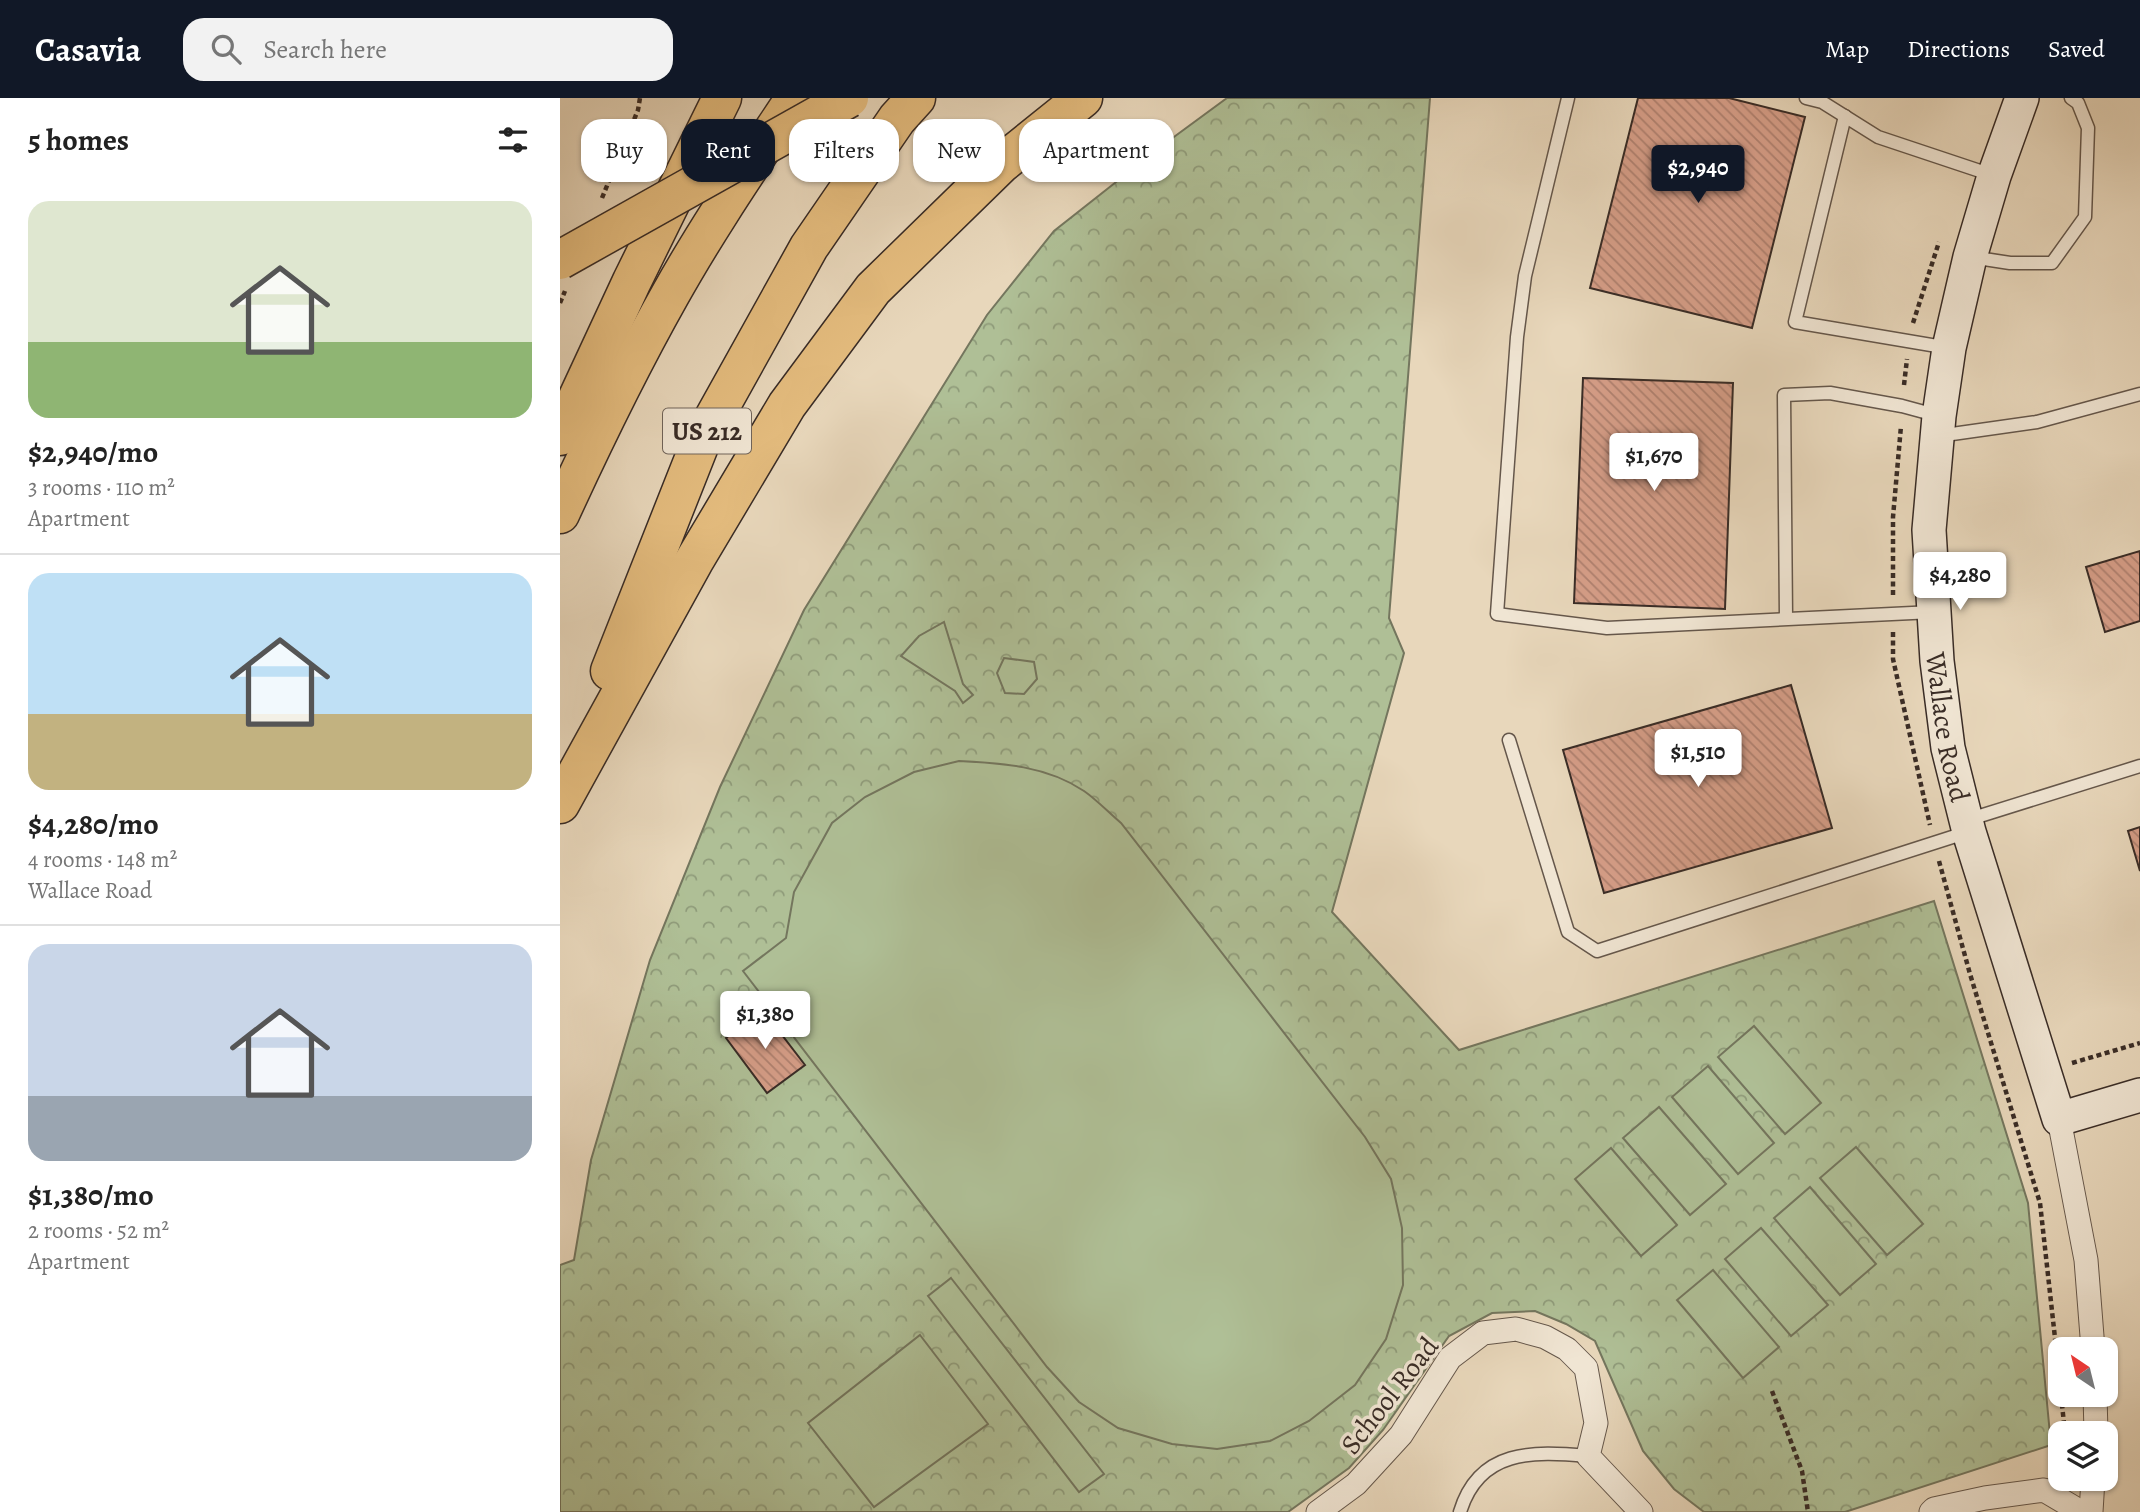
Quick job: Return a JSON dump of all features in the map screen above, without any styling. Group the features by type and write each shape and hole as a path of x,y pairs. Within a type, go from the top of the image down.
{"highway":[{"path":"560,436 722,98"},
{"path":"560,514 592,445 670,295 733,191 795,98"},
{"path":"560,260 849,98"},
{"name":"US 212","path":"560,797 701,441 809,247 897,119 916,98"},
{"path":"560,804 694,561 787,405 873,289 1001,164 1083,98"}],"street":[{"name":"Wallace Road","path":"2022,98 1994,176 1970,257 1949,348 1938,426 1929,530 1933,612 1948,748 1968,826 2059,1119 2086,1260 2092,1337"},
{"path":"2059,1119 2140,1095"},
{"name":"School Road","path":"1318,1512 1356,1484 1401,1435 1450,1358 1483,1333 1516,1329 1545,1337 1567,1349 1586,1368 1596,1423 1588,1456"},
{"path":"1588,1456 1642,1512"},
{"path":"1931,1512 1934,1509 1985,1498 2044,1490 2081,1512"},
{"path":"2091,1512 2092,1491"}],"lane":[{"path":"1568,98 1525,276 1517,337 1497,614 1607,628 1933,612"},
{"path":"1806,98 1822,102 1878,137 1994,176"},
{"path":"1970,257 2010,263 2052,263 2085,217 2088,128 2078,103 2071,98"},
{"path":"1845,116 1796,322 1949,348"},
{"path":"1786,618 1783,395 1830,393 1902,406 1938,426 2037,422 2140,394"},
{"path":"1510,740 1568,932 1597,950 2140,766"},
{"path":"1460,1512 1465,1496 1487,1469 1518,1456 1542,1452 1588,1456"}],"path":[{"path":"1772,1391 1802,1471 1808,1512"}],"green space":[{"path":"1227,98 1430,98 1389,618 1404,653 1332,912 1459,1050 1934,901 2028,1203 2049,1421 2048,1446 1845,1512 1704,1512 1674,1489 1643,1451 1595,1341 1566,1324 1535,1311 1492,1313 1449,1336 1383,1430 1349,1468 1288,1512 560,1512 560,1265 574,1260 591,1160 650,960 720,787 804,610 987,315 1054,231 1116,182 1174,182 1174,137"},
{"path":"944,622 963,684 973,695 963,703 955,691 901,656 919,636"},
{"path":"1004,658 1034,662 1037,679 1024,694 1005,693 997,673"},
{"path":"959,761 1024,767 1055,776 1084,791 1121,823 1365,1137 1391,1179 1402,1228 1403,1285 1386,1339 1355,1385 1309,1421 1270,1441 1217,1449 1172,1444 1118,1428 1079,1402 1047,1367 743,971 786,938 794,892 832,823 865,797 914,772"},
{"path":"1754,1026 1821,1103 1785,1134 1718,1057"},
{"path":"1708,1066 1774,1143 1738,1174 1672,1097"},
{"path":"1659,1107 1726,1184 1690,1215 1623,1138"},
{"path":"1856,1147 1923,1224 1887,1255 1820,1178"},
{"path":"1611,1148 1677,1225 1641,1256 1575,1179"},
{"path":"1810,1187 1876,1264 1840,1295 1774,1218"},
{"path":"1761,1228 1828,1305 1791,1336 1725,1259"},
{"path":"1713,1270 1779,1347 1743,1378 1677,1300"},
{"path":"951,1278 1104,1474 1079,1492 928,1296"},
{"path":"920,1335 988,1424 874,1507 808,1423"}],"building":[{"path":"1638,98 1729,98 1805,117 1752,328 1590,288"},
{"path":"1583,378 1733,383 1725,609 1574,603"},
{"path":"2140,551 2140,621 2105,632 2086,567"},
{"path":"1791,685 1832,828 1604,893 1563,750"},
{"path":"2140,827 2140,871 2128,831"},
{"path":"762,1009 805,1065 767,1093 726,1038"}]}
